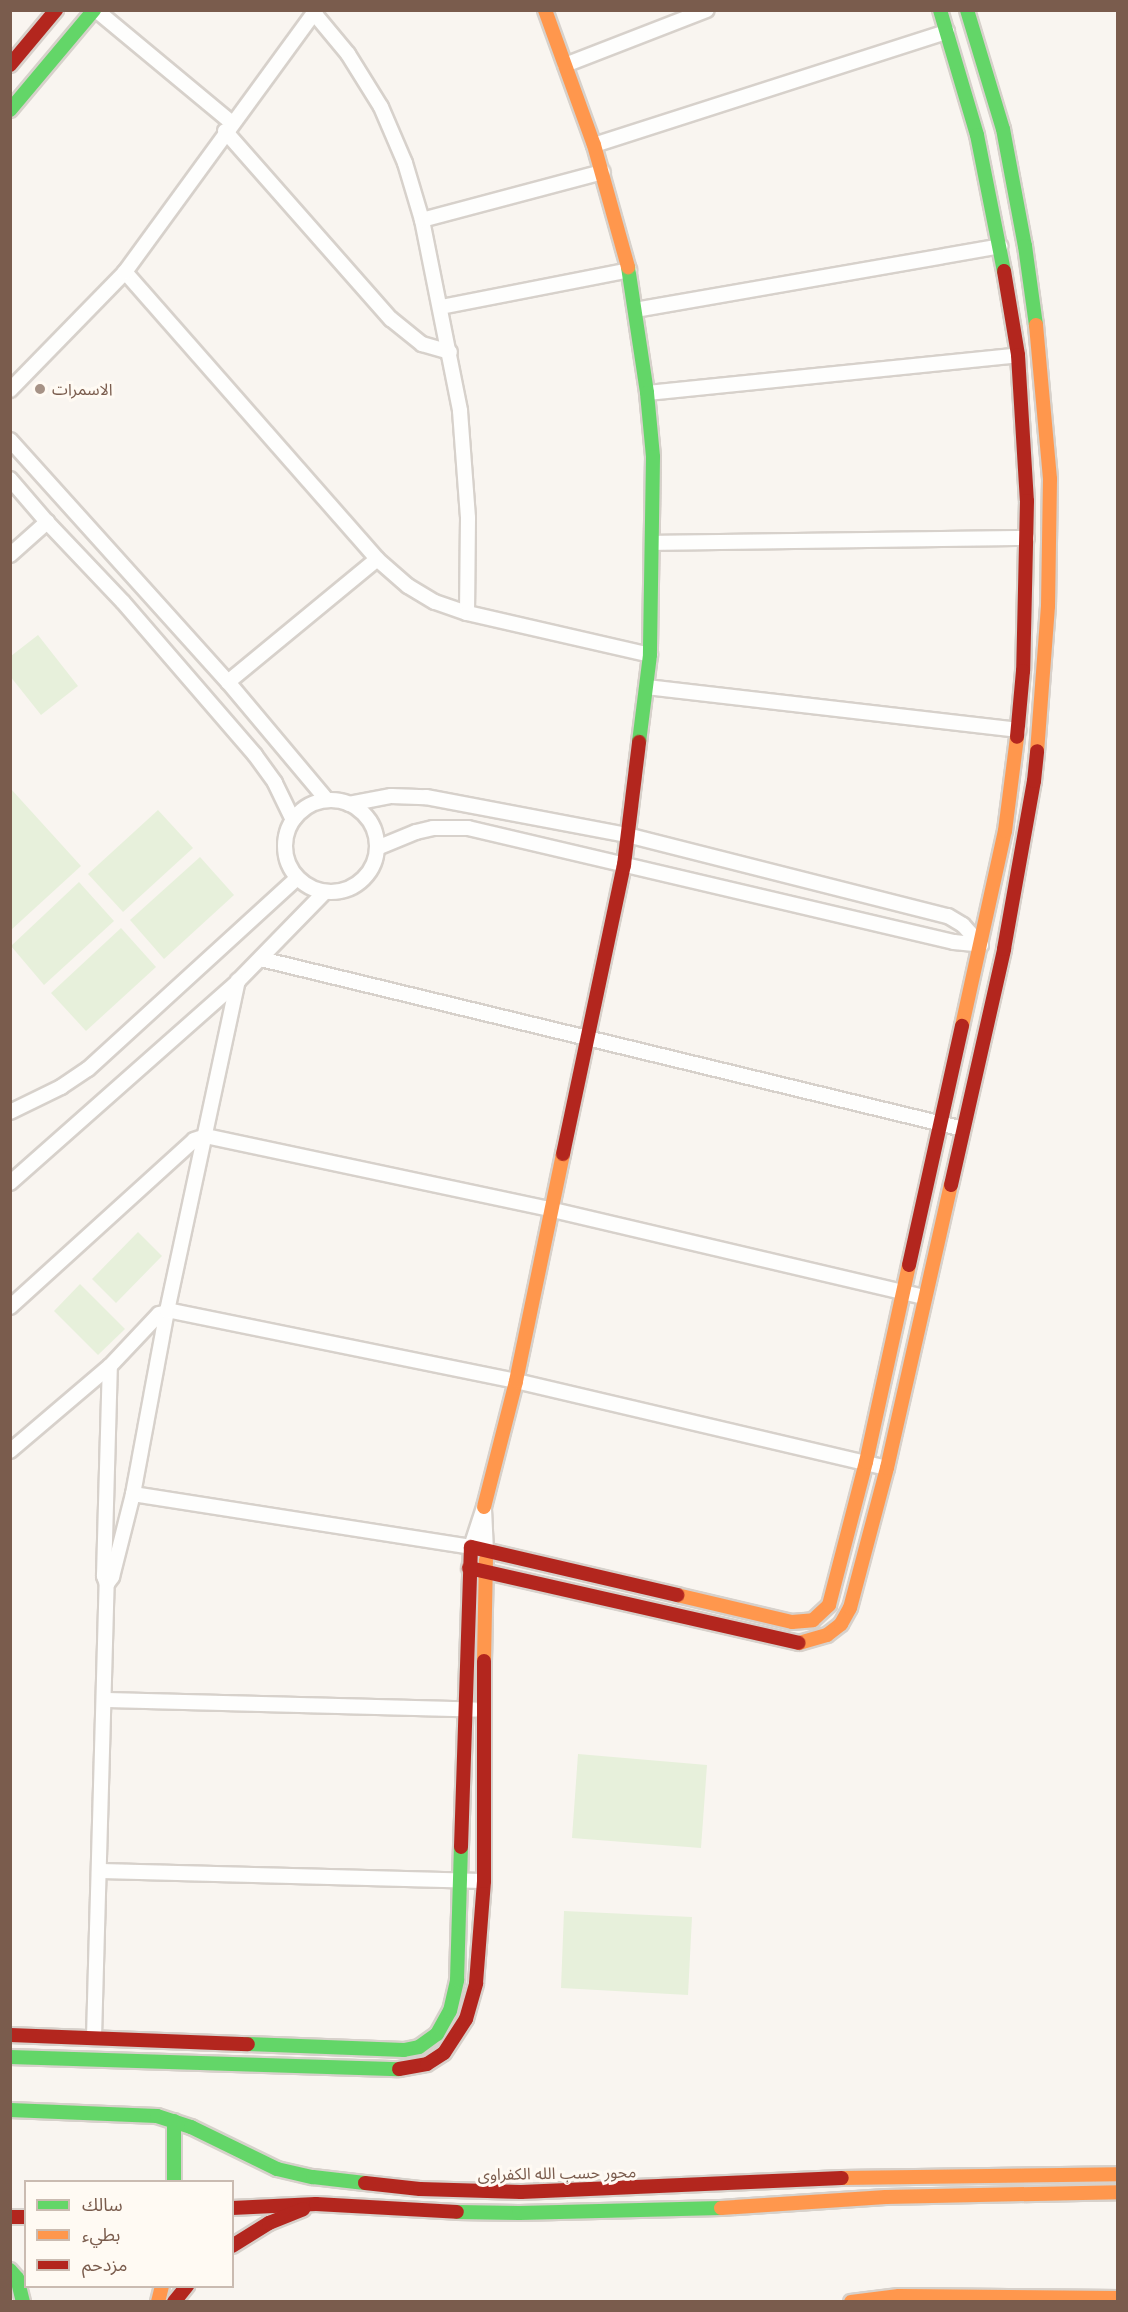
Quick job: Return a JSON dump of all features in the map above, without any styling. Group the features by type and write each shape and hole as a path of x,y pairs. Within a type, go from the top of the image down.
{"street":[{"path":"10,65 56,10"},
{"path":"10,110 95,10 229,127 391,319 422,344 450,352"},
{"path":"10,2035 404,2050 419,2047 437,2034 450,2011 456,1989 471,1547 484,1507 516,1381 590,1039 624,865 650,655 653,457 647,393 629,270 603,172 545,10"},
{"path":"565,65 707,10"},
{"path":"133,1494 471,1547 792,1622 806,1622 825,1611 833,1597 866,1462 902,1291 981,945 1005,831 1019,730 1027,538 1025,455 1017,355 1000,246 977,135 940,10"},
{"path":"469,1568 788,1641 818,1640 841,1624 850,1608 887,1468 1004,949 1025,835 1037,752 1044,673 1050,563 1050,479 1034,304 1002,129 967,10"},
{"path":"10,390 125,272 315,12 348,54 381,107 405,164 422,220 460,411 466,472 467,613"},
{"path":"594,145 947,33"},
{"path":"977,135 1002,129"},
{"path":"422,220 603,172"},
{"path":"635,310 1000,246"},
{"path":"441,307 629,270"},
{"path":"125,272 377,559 393,574 421,594 467,613 650,655"},
{"path":"647,393 1017,355"},
{"path":"10,440 228,682 327,800"},
{"path":"10,479 47,522 123,602 255,755 275,783 293,820"},
{"path":"10,555 47,522"},
{"path":"653,543 1027,538"},
{"path":"228,682 377,559"},
{"path":"647,687 1019,730"},
{"path":"349,804 366,818 376,837 377,848 371,869 356,885 347,890 325,892 315,890 297,878 285,852 287,832 293,820 305,808 327,800 349,804 391,796 426,797 627,835 948,916 970,931 981,945"},
{"path":"377,848 416,832 451,827 468,828 954,942 1004,949"},
{"path":"1005,831 1025,835"},
{"path":"10,1112 61,1087 88,1069 297,878"},
{"path":"10,1183 238,981 325,892"},
{"path":"261,959 963,1129"},
{"path":"107,1584 112,1577 133,1494 167,1311 238,981"},
{"path":"10,1307 194,1140 206,1136 553,1210 924,1297"},
{"path":"10,1451 110,1366 159,1314 167,1311 516,1381 887,1468"},
{"path":"94,2037 105,1700 107,1584 104,1576 110,1366"},
{"path":"10,2057 405,2069 434,2061 452,2043 474,1995 484,1881 483,1711 487,1572 484,1507"},
{"path":"105,1700 483,1711"},
{"path":"99,1871 484,1881"},
{"path":"437,2034 452,2043"},
{"name":"محور حسب الله الكفراوى","path":"10,2110 142,2115 174,2121 277,2169 313,2177 420,2189 521,2192 908,2175 1118,2174"},
{"path":"174,2121 174,2180"},
{"path":"234,2208 316,2204 428,2212 531,2213 698,2209 886,2197 1118,2192"},
{"path":"234,2245 269,2223 316,2204"},
{"path":"10,2270 17,2278 23,2301"},
{"path":"174,2301 185,2288"},
{"path":"851,2301 899,2296 1118,2298"}],"green space":[{"path":"38,635 78,686 41,715 10,676 11,656"},
{"path":"11,789 81,866 11,930"},
{"path":"158,810 193,848 123,912 88,874"},
{"path":"200,857 234,895 164,959 130,920"},
{"path":"79,882 114,921 44,985 11,946"},
{"path":"121,928 156,967 86,1031 51,993"},
{"path":"138,1232 162,1256 116,1303 92,1279"},
{"path":"80,1284 125,1329 98,1355 54,1311"},
{"path":"578,1754 707,1765 701,1848 572,1838"},
{"path":"564,1911 692,1917 688,1995 561,1988"}],"traffic: fast":[{"path":"10,110 94,10"},
{"path":"940,10 977,135 1004,271"},
{"path":"967,10 1003,129 1025,246 1036,325"},
{"path":"628,267 647,393 653,457 650,655 639,742"},
{"path":"248,2044 404,2050 419,2047 437,2034 450,2011 457,1980 461,1847"},
{"path":"10,2057 399,2069"},
{"path":"10,2110 157,2116 191,2127 277,2169 313,2177 365,2183"},
{"path":"174,2121 174,2180"},
{"path":"457,2212 519,2213 721,2208"},
{"path":"10,2270 17,2278 23,2302"}],"traffic: slow":[{"path":"545,10 594,145 628,267"},
{"path":"1036,325 1050,479 1048,606 1037,751"},
{"path":"962,1026 1005,831 1017,737"},
{"path":"484,1507 516,1381 563,1154"},
{"path":"799,1643 827,1635 841,1624 850,1608 887,1468 951,1185"},
{"path":"677,1595 792,1622 813,1620 829,1605 866,1462 909,1265"},
{"path":"484,1661 486,1560"},
{"path":"842,2178 1118,2174"},
{"path":"721,2208 886,2197 1118,2192"},
{"path":"158,2302 162,2288"},
{"path":"851,2302 899,2296 1118,2298"}],"traffic: jam":[{"path":"10,65 56,10"},
{"path":"1004,271 1018,355 1027,501 1023,671 1017,737"},
{"path":"563,1154 624,865 639,742"},
{"path":"951,1185 1004,949 1034,781 1037,751"},
{"path":"909,1265 962,1026"},
{"path":"461,1847 471,1547 677,1595"},
{"path":"469,1568 799,1643"},
{"path":"399,2069 427,2064 444,2053 466,2019 476,1983 484,1881 484,1661"},
{"path":"10,2035 248,2044"},
{"path":"365,2183 420,2189 521,2192 842,2178"},
{"path":"234,2208 316,2204 457,2212"},
{"path":"234,2245 269,2223 303,2209"},
{"path":"10,2217 24,2217"},
{"path":"174,2302 185,2288"}],"place":[{"name":"الاسمرات","path":"40,389"}]}
